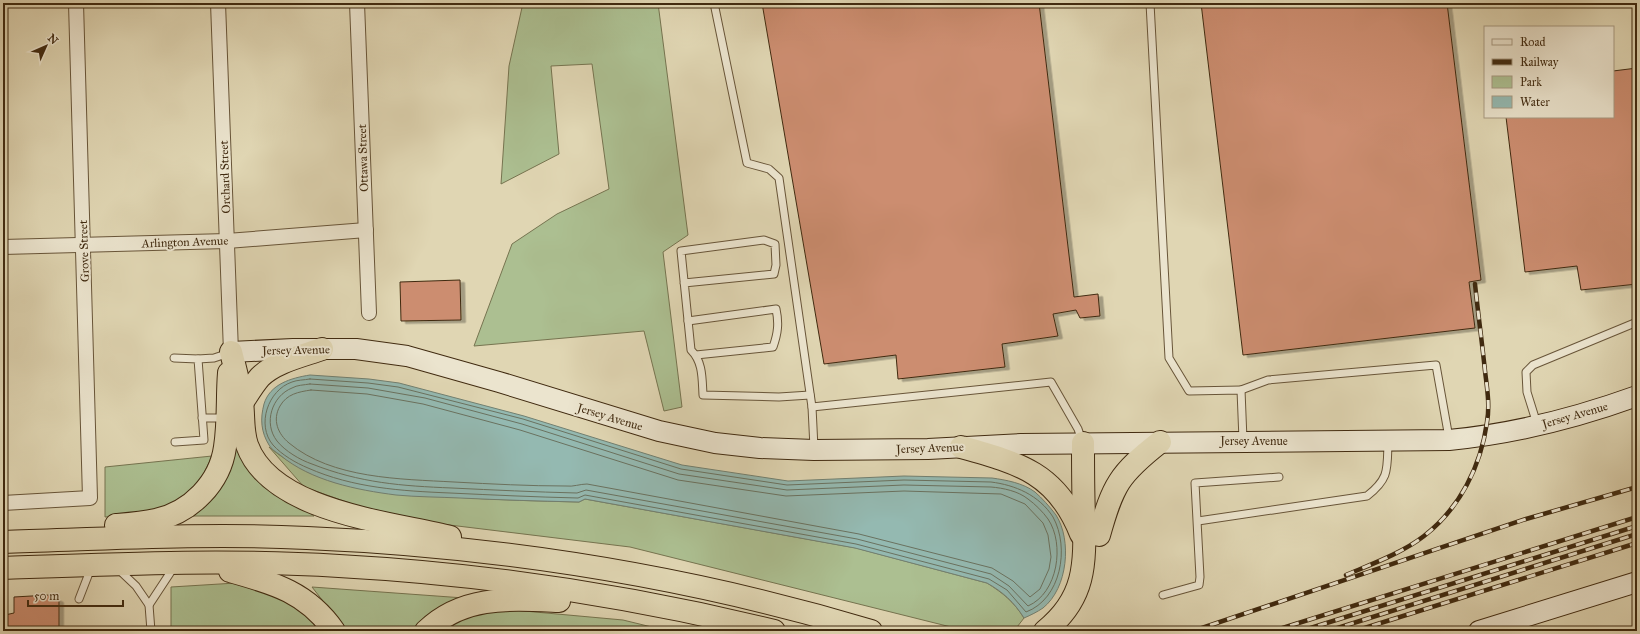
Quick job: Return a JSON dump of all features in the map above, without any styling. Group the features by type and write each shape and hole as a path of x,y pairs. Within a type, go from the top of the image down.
{"highway":[{"path":"242,403 267,371 322,349"},
{"path":"231,352 242,403 243,429 251,454 266,472 276,481 303,497 330,509 360,519 426,531 531,557"},
{"path":"3,542 147,522 183,510 204,493 220,468 225,447 231,352"},
{"path":"1045,631 1068,608 1078,589 1092,540 1121,477 1136,460 1160,442"},
{"path":"1068,631 1086,606 1095,585 1098,564 1092,540 1089,443"},
{"path":"961,447 1011,462 1045,481 1066,504 1092,540"},
{"path":"3,542 187,537 306,538 425,546 531,557 672,581 767,603 871,631"},
{"path":"200,563 271,582 292,591 317,610 334,631"},
{"path":"3,568 103,564 200,563 337,566 430,572 520,582 657,605 774,631"},
{"path":"426,631 443,617 457,610 472,604 497,600 536,599 657,605"}],"main road":[{"name":"Jersey Avenue","path":"231,352 356,349 407,356 499,382 640,426 695,440 744,447 814,450 928,449 1089,443 1243,440 1449,440 1484,437 1538,426 1578,416 1637,396"},
{"path":"1479,631 1637,582"}],"street":[{"name":"Grove Street","path":"3,503 90,498 76,3"},
{"name":"Orchard Street","path":"218,3 231,352"},
{"name":"Ottawa Street","path":"357,3 369,313"},
{"name":"Arlington Avenue","path":"3,247 227,242 366,230"}],"lane":[{"path":"714,3 747,163 769,169 779,178 812,407 814,450"},
{"path":"1150,3 1169,358 1189,391 1241,390 1268,380 1436,365 1449,440"},
{"path":"684,283 774,274 776,265 775,244 764,240 680,251 691,350 696,355 701,369 703,394 779,397 810,395"},
{"path":"688,321 776,309 779,322 777,336 773,347 696,355"},
{"path":"1538,426 1527,392 1526,372 1533,366 1637,322"},
{"path":"174,358 214,358 231,352"},
{"path":"174,442 204,440 198,359"},
{"path":"812,407 1051,382 1078,429 1089,443"},
{"path":"1241,390 1243,440"},
{"path":"202,418 227,418"},
{"path":"1198,522 1367,496 1378,488 1386,475 1388,441"},
{"path":"1163,596 1199,585 1198,522 1195,483 1279,477"},
{"path":"149,605 177,563"},
{"path":"78,600 103,564 136,586 149,605 151,631"}],"green space":[{"path":"523,3 658,3 688,235 663,252 682,407 664,411 644,331 474,346 512,244 557,214 609,189 592,64 551,66 559,154 501,184 509,66"},
{"path":"236,447 251,468 272,489 314,516 193,516 206,503"},
{"path":"269,447 290,462 334,482 380,492 532,501 579,502 585,499 856,548 987,583 1008,598 1024,618 1014,631 967,631 630,547 392,518 304,487"},
{"path":"212,456 197,488 160,513 105,517 105,467"},
{"path":"236,583 285,596 322,631 171,631 171,587"},
{"path":"312,587 464,598 429,615 414,631 342,631 330,610"},
{"path":"502,609 623,620 668,631 448,631 460,619"}],"water":[{"path":"310,375 369,379 399,383 524,416 682,465 788,481 904,476 992,478 1014,482 1035,492 1056,515 1061,525 1066,550 1062,576 1058,589 1043,608 1024,618 1008,598 987,583 855,548 585,499 579,502 396,495 335,483 306,472 292,464 271,448 264,435 262,425 263,410 264,404 271,391 289,380"}],"building":[{"path":"762,3 1039,3 1074,297 1098,294 1100,316 1080,318 1076,310 1053,314 1058,336 1002,344 1005,367 898,379 896,355 824,364"},
{"path":"1201,3 1447,3 1481,280 1469,282 1475,328 1243,355"},
{"path":"1637,68 1637,284 1581,290 1577,266 1525,272 1506,118 1614,118 1614,71"},
{"path":"460,280 461,320 401,321 400,282"},
{"path":"49,595 59,600 59,631 8,631 5,615 14,613 14,597"}],"railway":[{"path":"1346,575 1397,553 1424,536 1448,513 1467,485 1474,470 1484,438 1488,409 1475,284"},
{"path":"1193,631 1526,519 1637,487"},
{"path":"1273,631 1637,517"},
{"path":"1301,631 1637,526"},
{"path":"1328,631 1637,534"},
{"path":"1355,631 1637,543"}]}
